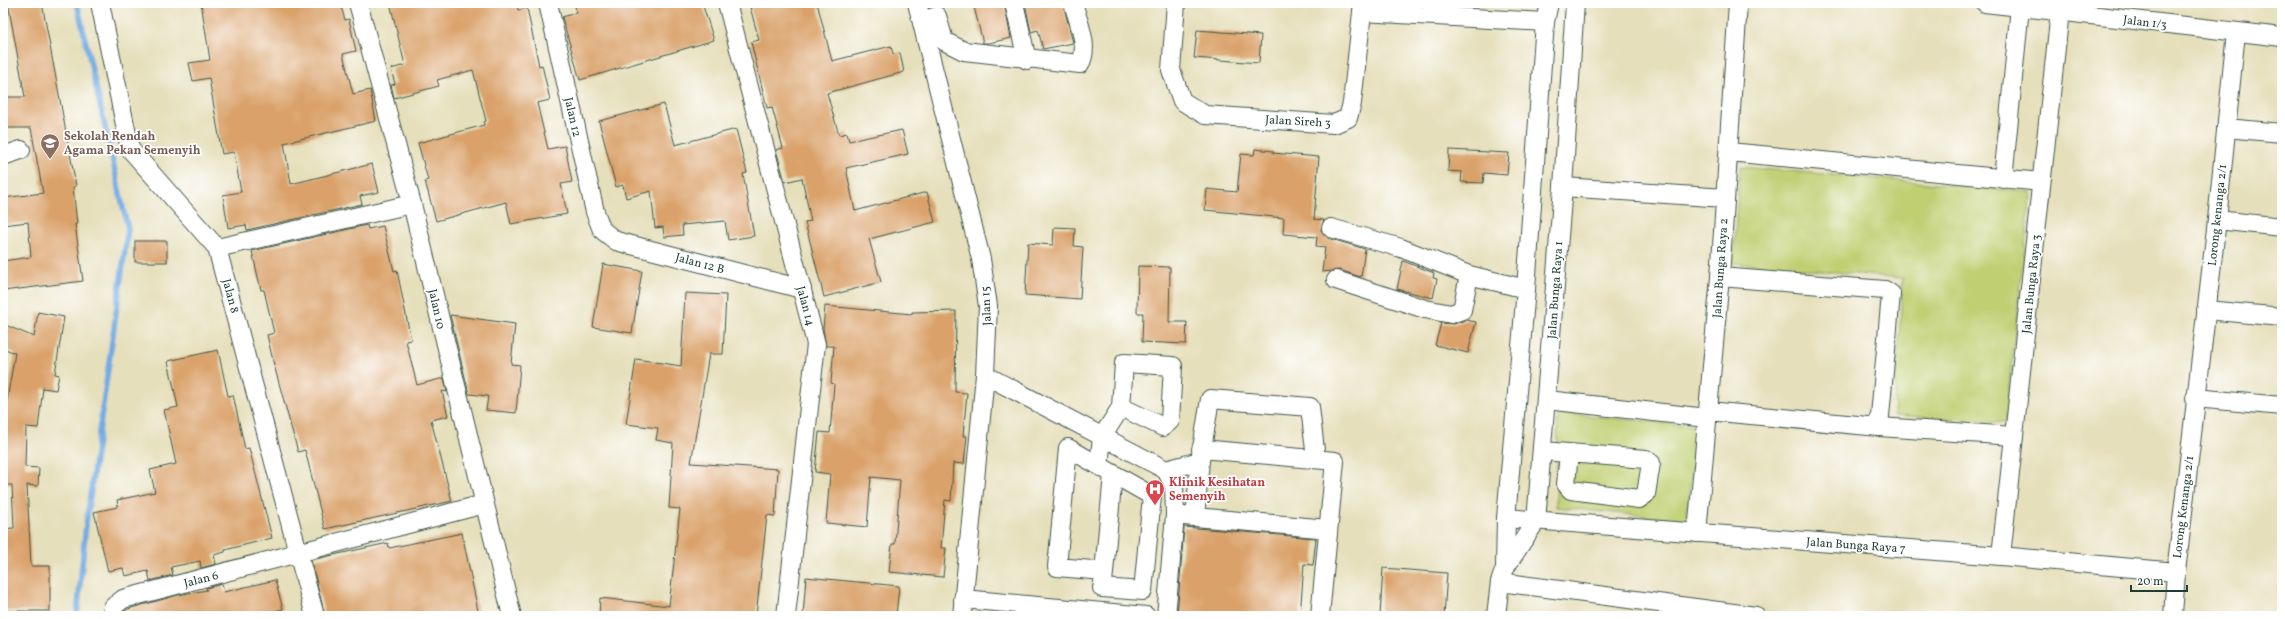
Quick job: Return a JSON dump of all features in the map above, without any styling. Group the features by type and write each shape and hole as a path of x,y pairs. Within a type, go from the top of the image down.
{"street":[{"name":"Jalan 8","path":"100,3 130,148 218,248 300,553 315,616"},
{"name":"Jalan 10","path":"358,3 412,204 512,616"},
{"name":"Jalan 12","path":"548,3 594,212 602,230"},
{"name":"Jalan 14","path":"727,3 816,344 786,616"},
{"name":"Jalan 15","path":"917,3 981,259 988,306 985,375 963,608"},
{"path":"1014,3 1027,60"},
{"path":"922,21 937,16 944,41 964,51 1027,60 1080,64 1084,57 1084,44 1073,3"},
{"name":"Jalan Sireh 3","path":"1176,3 1171,70 1182,101 1204,115 1334,124 1348,118 1352,103 1362,7"},
{"path":"1496,616 1503,575 1506,518 1526,289 1545,22 1549,3"},
{"name":"Jalan Bunga Raya 1","path":"1503,575 1536,521 1547,400 1575,3"},
{"name":"Jalan Bunga Raya 2","path":"1697,534 1720,277 1738,3"},
{"name":"Jalan 1/3","path":"1985,3 2020,7 2066,9 2282,37"},
{"path":"1362,7 1545,22"},
{"path":"2003,178 2020,7"},
{"name":"Jalan Bunga Raya 3","path":"2002,556 2041,182 2066,9"},
{"name":"Lorong kenanga 2/1","path":"2195,398 2217,220 2236,32"},
{"path":"2226,128 2282,133"},
{"path":"3,156 21,150"},
{"path":"1729,152 2041,182"},
{"path":"1563,187 1725,198"},
{"path":"218,248 412,204"},
{"path":"2217,220 2282,227"},
{"path":"1331,228 1401,248 1469,275 1526,289"},
{"name":"Jalan 12 B","path":"602,230 616,241 802,289"},
{"path":"1336,280 1425,309 1451,314 1462,310 1469,275"},
{"path":"1720,277 1886,290 1891,294 1880,427"},
{"path":"2206,310 2282,317"},
{"path":"985,375 1166,470 1174,486 1175,515 1166,616"},
{"path":"2195,398 2282,406"},
{"name":"Lorong Kenanga 2/1","path":"2173,616 2176,572 2195,398"},
{"path":"1195,517 1201,455 1210,399 1310,407 1316,459"},
{"path":"1547,400 1707,414 2014,436"},
{"path":"1100,614 1103,579 1106,470 1102,437 1121,407"},
{"path":"1068,448 1106,470 1152,496 1143,591 1057,567 1068,448"},
{"path":"1542,451 1569,453 1646,460 1651,463 1646,494 1639,499 1571,490 1566,484 1569,453"},
{"path":"1166,470 1201,455 1335,461 1320,616"},
{"name":"Jalan 6","path":"112,616 113,607 123,598 484,504"},
{"path":"1175,515 1328,529"},
{"name":"Jalan Bunga Raya 7","path":"1506,518 1697,534 2002,556 2176,572"},
{"path":"1503,575 1756,616"},
{"path":"963,608 1146,616"}],"green space":[{"path":"1740,167 2031,192 2005,423 1894,415 1903,278 1733,263"},
{"path":"1558,413 1697,426 1686,520 1556,507"}],"building":[{"path":"8,3 42,3 76,186 73,187 77,224 75,224 83,281 3,291 3,261 31,257 28,222 3,225 3,198 43,193 31,128 3,128 3,97 25,97"},
{"path":"201,3 340,3 345,20 349,19 356,51 343,54 353,94 370,90 376,121 284,143 291,184 372,164 379,192 360,196 362,204 247,230 246,225 228,228 223,195 241,192 234,152 222,154 209,78 193,81 189,63 210,60"},
{"path":"390,3 517,3 518,10 527,8 539,66 542,65 550,100 537,103 548,149 565,146 572,182 561,184 567,214 511,224 506,202 436,221 425,181 428,180 418,143 484,125 484,122 486,121 473,70 437,80 439,86 394,98 391,85 395,84 391,69 405,65"},
{"path":"584,3 702,3 714,40 580,80 562,17 576,13 575,5"},
{"path":"762,3 817,3 832,61 891,46 893,54 900,53 904,72 827,93 839,135 847,133 849,141 902,130 908,154 846,168 855,211 927,192 935,222 869,239 881,282 824,297 805,222 811,221 802,178 785,182 776,150 783,148 772,107 767,108 751,42 759,40 750,7"},
{"path":"973,3 1004,3 1011,38 983,43"},
{"path":"1025,3 1063,3 1073,43 1043,49 1038,30 1031,32"},
{"path":"1197,30 1261,35 1259,63 1194,58"},
{"path":"664,104 675,145 736,129 747,173 743,174 754,236 728,240 725,221 682,225 683,235 664,237 663,227 655,228 651,191 626,198 623,185 616,187 599,121"},
{"path":"1255,149 1273,151 1273,153 1319,157 1314,219 1324,220 1321,230 1328,238 1365,249 1361,277 1339,270 1322,272 1325,247 1316,246 1317,237 1283,234 1284,218 1205,210 1207,189 1237,192 1241,154 1254,155"},
{"path":"1449,150 1509,153 1507,175 1484,173 1483,183 1461,182 1462,172 1448,171"},
{"path":"367,225 368,229 383,226 394,271 397,270 411,340 406,341 417,385 444,378 447,392 442,391 448,416 431,420 452,501 325,529 305,450 298,452 274,365 267,335 274,333 264,290 261,290 252,251"},
{"path":"1054,227 1075,228 1074,246 1083,247 1080,299 1025,295 1028,243 1053,245"},
{"path":"135,241 167,241 167,262 135,262"},
{"path":"1403,261 1434,273 1433,278 1437,279 1433,298 1397,289"},
{"path":"603,264 642,271 632,333 593,327"},
{"path":"1138,266 1170,267 1169,322 1187,322 1186,344 1142,342 1143,313 1137,313"},
{"path":"685,293 726,295 723,354 709,354 691,463 778,469 775,516 767,515 756,616 599,616 600,598 669,606 680,509 669,508 673,443 656,440 658,428 626,424 636,359 681,366"},
{"path":"825,306 912,314 912,312 956,311 955,392 967,393 963,436 967,436 964,464 953,463 951,501 945,500 941,548 946,548 943,577 889,572 892,544 895,544 900,480 871,477 867,527 826,523 830,474 815,472 819,432 830,433 834,384 831,383 834,346 826,346 823,329"},
{"path":"38,312 64,317 55,374 59,375 56,390 43,388 38,428 26,427 25,467 39,468 38,486 27,485 31,566 50,566 50,611 3,611 3,529 14,528 12,485 3,485 3,400 7,400 15,353 3,348 3,324 34,337"},
{"path":"450,315 515,324 511,364 520,365 516,413 486,410 488,396 469,394"},
{"path":"1466,320 1476,322 1468,353 1435,345 1441,323 1454,324"},
{"path":"218,350 228,396 233,395 245,449 249,448 272,538 225,550 225,552 214,555 216,564 201,568 200,561 171,567 173,575 150,581 148,571 125,576 123,568 108,571 94,512 118,507 117,500 155,492 150,470 176,464 164,410 178,407 168,361"},
{"path":"1184,527 1316,538 1313,565 1304,564 1300,616 1177,616"},
{"path":"462,533 479,616 325,616 311,560 388,543 389,548"},
{"path":"1383,568 1447,573 1444,616 1380,616"},
{"path":"806,577 899,586 896,616 803,616"},
{"path":"275,580 283,609 256,616 123,616 123,612 128,609 178,595 207,590 206,588 222,584 224,592"}],"waterway":[{"path":"77,3 128,229 86,524 77,616"}],"place":[{"name":"Sekolah Rendah Agama Pekan Semenyih","path":"50,160"},
{"name":"Klinik Kesihatan Semenyih","path":"1155,506"}]}
